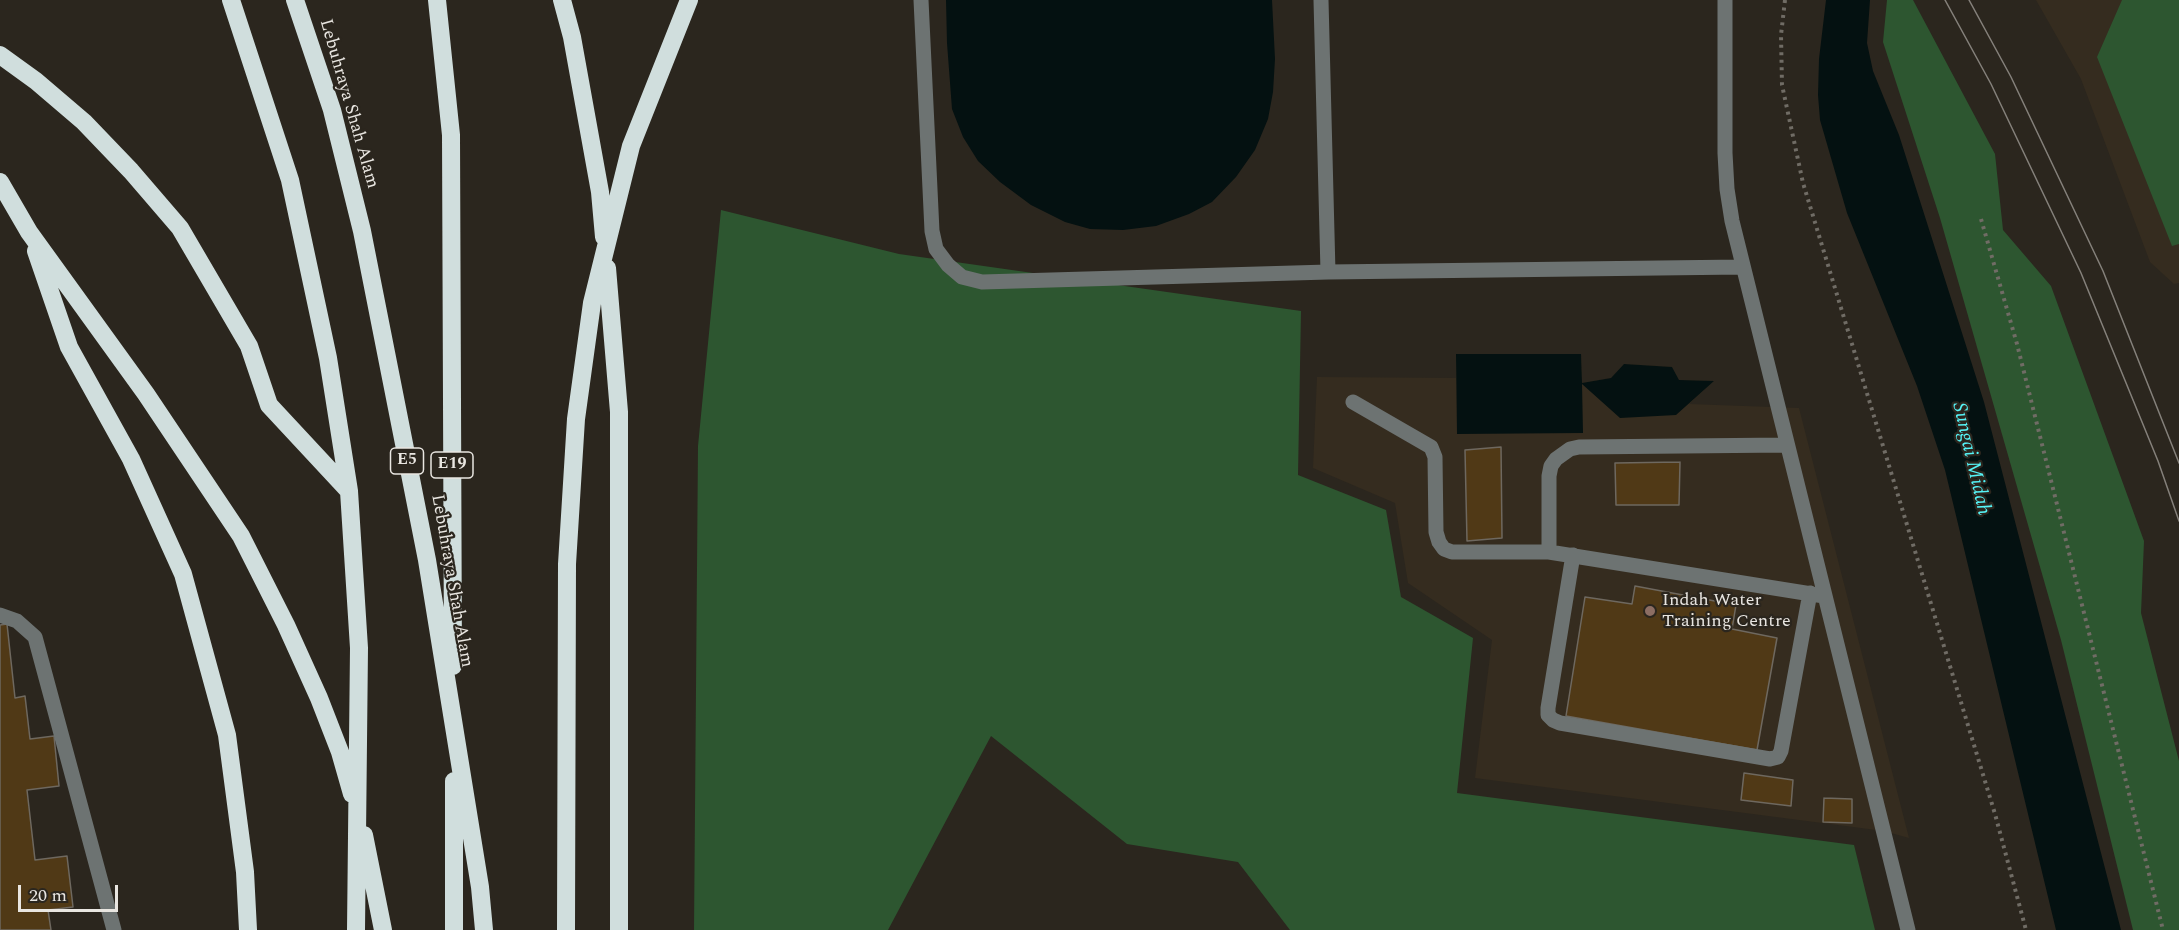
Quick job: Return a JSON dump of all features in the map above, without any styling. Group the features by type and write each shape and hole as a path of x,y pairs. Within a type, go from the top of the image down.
{"highway":[{"path":"231,0 290,180 328,358 349,491 359,648 356,930"},
{"name":"Lebuhraya Shah Alam","path":"295,0 332,110 362,231 428,560 480,887 484,930"},
{"name":"E19","path":"437,0 451,135 454,930"},
{"path":"562,0 572,37 600,192 619,412 619,930"},
{"path":"566,930 567,564 576,419 592,303 631,146 690,0"},
{"path":"0,55 36,81 84,122 131,171 180,228 249,346 269,405 349,491"},
{"path":"0,182 29,232 146,394 240,536 286,625 339,752 367,845 383,930"},
{"path":"29,232 69,347 131,459 183,574 227,735 245,872 248,930"}],"street":[{"path":"921,0 932,231 936,249 948,265 962,277 982,282 1328,272 1742,267"},
{"path":"1321,0 1328,272"},
{"path":"1725,0 1727,189 1742,267 1786,445 1817,595 1884,831 1908,930"},
{"path":"1353,402 1431,447 1435,458 1436,532 1444,549 1452,552 1549,552 1817,595"},
{"path":"1549,552 1551,466 1556,459 1570,449 1579,447 1786,445"},
{"path":"1573,555 1548,715 1560,723 1770,759 1778,757 1782,751 1817,595"},
{"path":"0,615 17,621 35,637 114,930"}],"path":[{"path":"1785,0 1781,35 1782,85 1803,183 1991,803 2026,930"},
{"path":"1982,219 2017,344 2163,930"}],"shaded area":[{"path":"2036,0 2179,0 2179,283 2174,284 2150,262 2081,79"},
{"name":"Indah Water Training Centre","path":"1456,354 1581,354 1582,383 1611,378 1624,364 1672,367 1679,380 1714,381 1689,404 1799,408 1909,838 1884,831 1475,778 1492,640 1408,583 1395,503 1313,468 1317,377 1456,378"}],"green space":[{"path":"1887,0 1913,0 1995,154 2003,230 2051,286 2144,541 2141,613 2179,761 2179,930 2133,930 2061,640 1940,218 1883,42"},
{"path":"2122,0 2179,0 2179,244 2172,246 2097,57"},
{"path":"721,210 899,254 1301,311 1298,475 1386,510 1401,597 1473,638 1457,793 1854,845 1875,930 1290,930 1238,862 1127,844 991,736 888,930 694,930 698,446"}],"water":[{"path":"946,0 1272,0 1275,59 1273,92 1268,119 1255,150 1236,177 1212,202 1189,214 1156,226 1123,230 1090,229 1065,222 1031,205 1000,182 978,161 963,137 952,109"},
{"name":"Sungai Midah","path":"1826,0 1870,0 1867,43 1873,71 1899,135 1984,402 2121,930 2056,930 1945,470 1917,386 1847,213 1820,120 1819,59"},
{"path":"1456,354 1581,354 1582,383 1611,378 1624,364 1672,367 1679,380 1714,381 1676,415 1620,418 1582,384 1583,433 1457,434"}],"building":[{"path":"1501,447 1502,538 1467,541 1465,450"},
{"path":"1680,462 1679,505 1616,505 1615,463"},
{"path":"1635,586 1736,605 1732,629 1777,638 1757,750 1566,716 1585,597 1632,604"},
{"path":"7,624 15,698 25,696 30,739 54,736 59,786 27,790 35,860 67,856 73,907 48,910 51,930 0,930 0,625"},
{"path":"1744,773 1793,780 1791,806 1741,800"},
{"path":"1824,798 1852,799 1852,823 1823,822"}],"tram line":[{"path":"1945,0 1991,84 2081,273 2158,461 2179,521"},
{"path":"1969,0 2011,77 2103,271 2179,463"}],"place":[{"name":"Indah Water Training Centre","path":"1650,611"}]}
